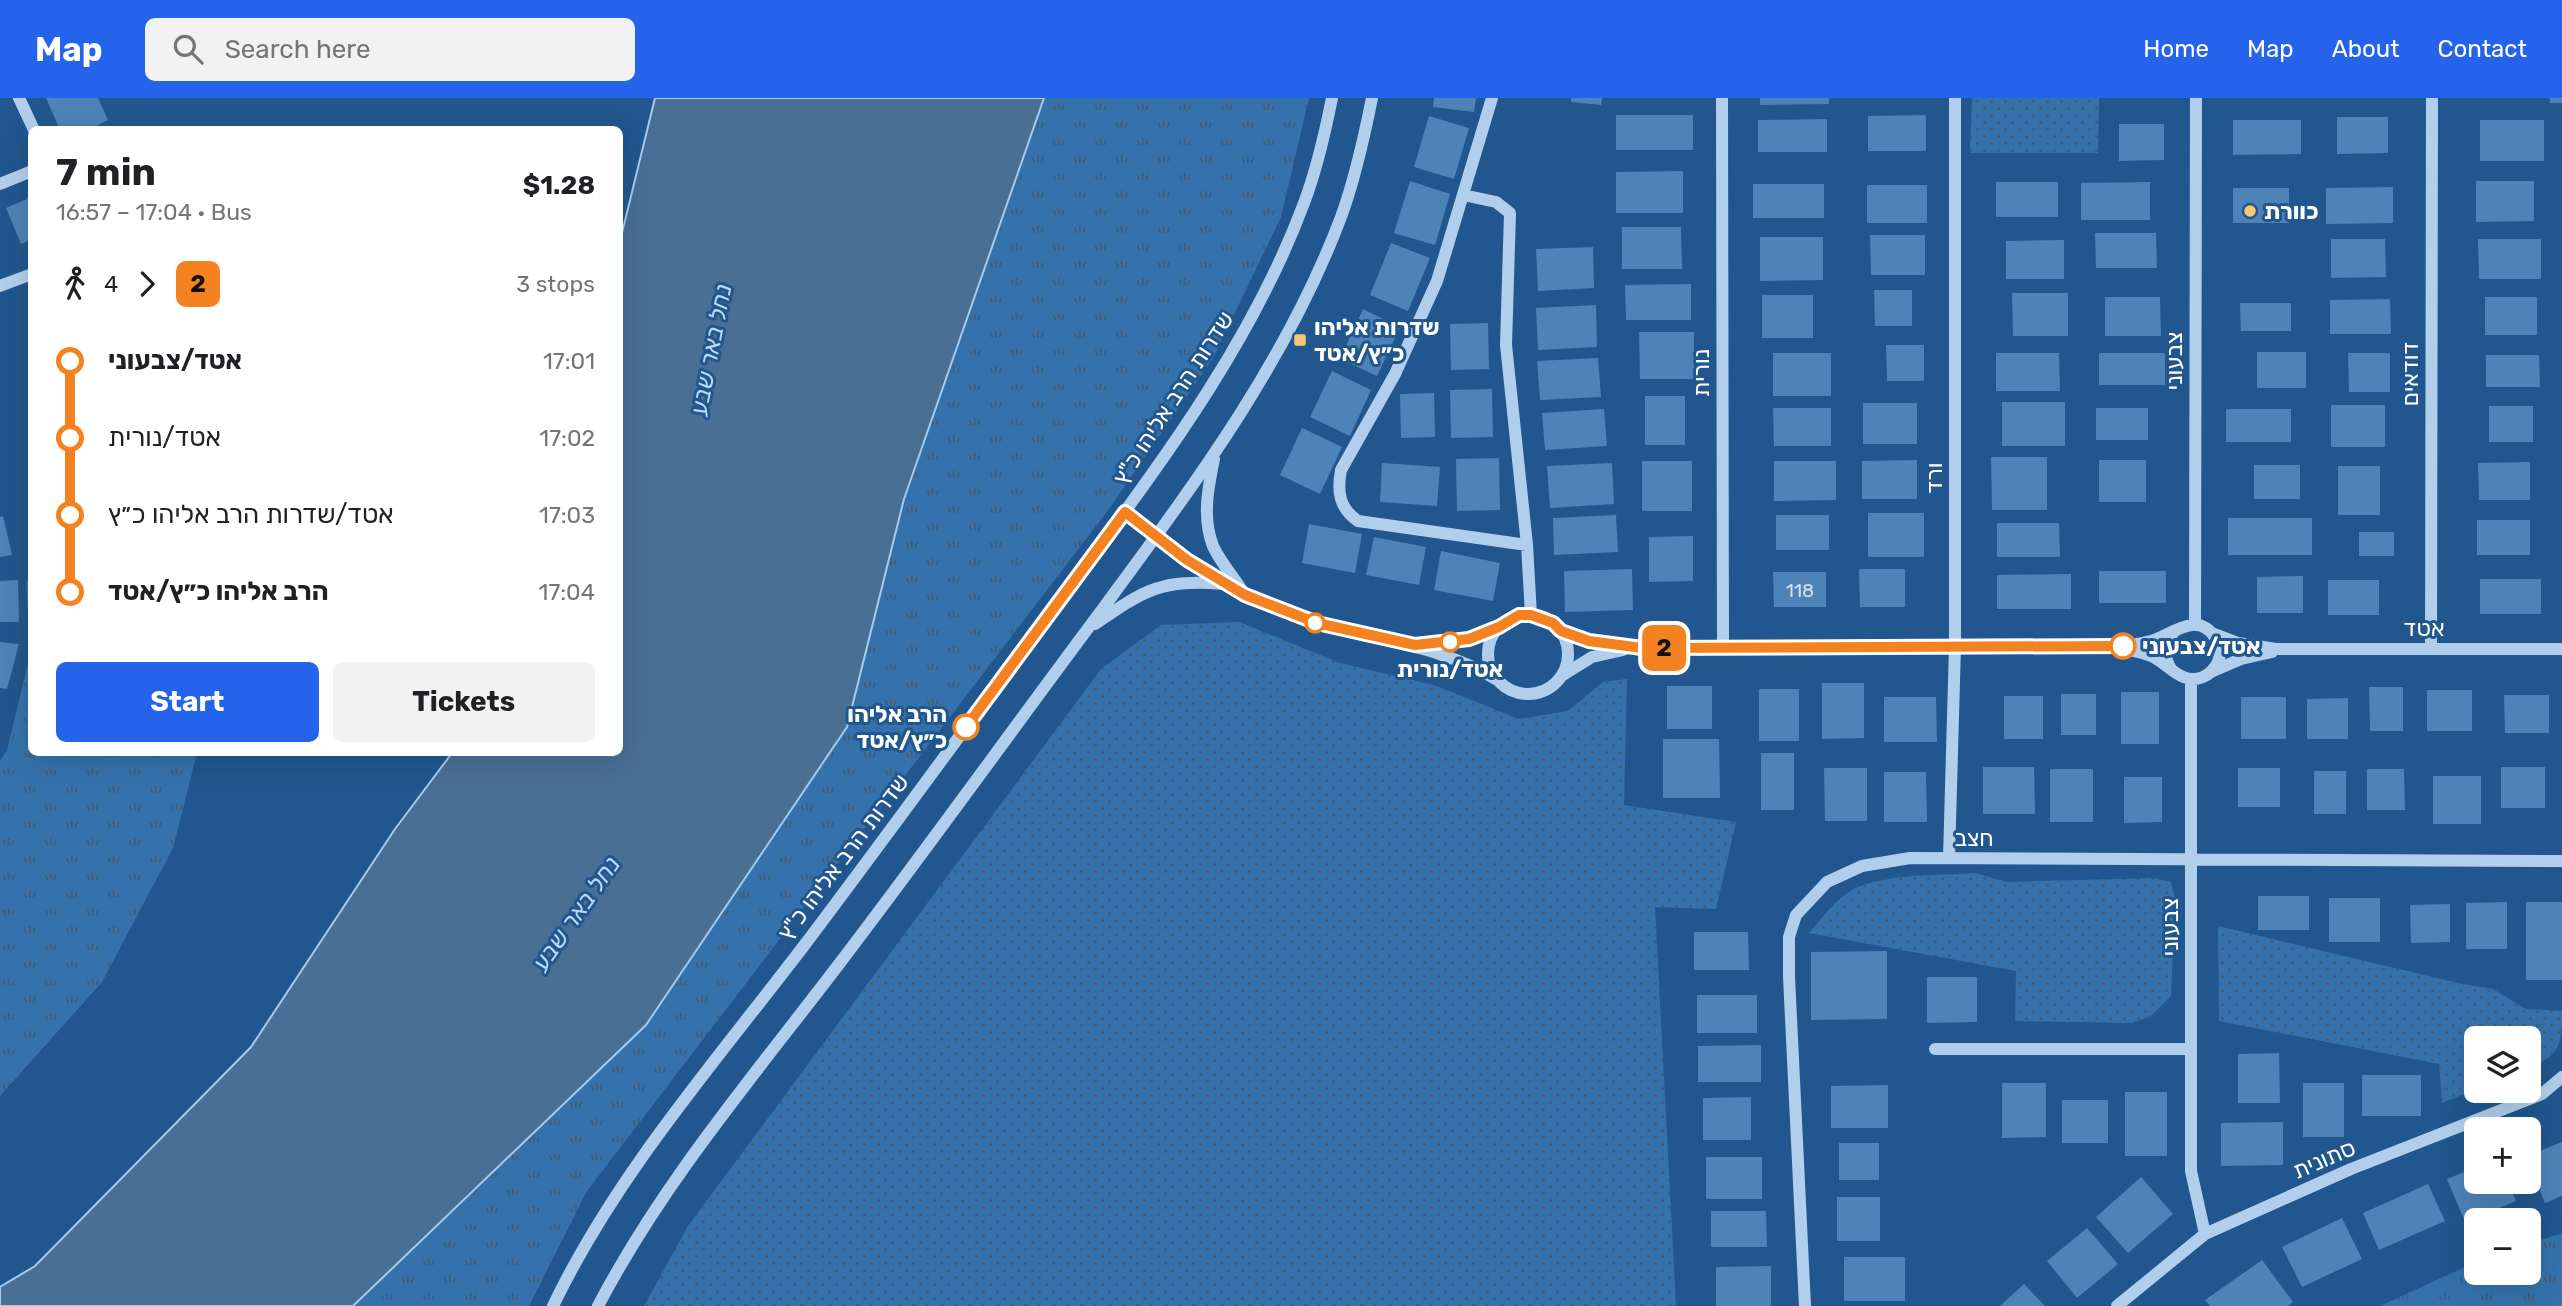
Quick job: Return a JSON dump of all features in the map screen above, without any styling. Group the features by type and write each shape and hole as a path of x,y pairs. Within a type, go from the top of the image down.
{"street":[{"path":"19,98 32,126"},
{"name":"שדרות הרב אליהו כ\"ץ","path":"553,1306 589,1238 625,1182 1168,453 1228,358 1270,279 1304,203 1324,137 1332,98"},
{"path":"597,1306 623,1258 710,1132 846,954 1216,452 1263,378 1306,295 1341,217 1362,146 1372,98"},
{"path":"1492,98 1437,281 1395,374 1341,470 1340,497 1348,514 1370,524 1527,545"},
{"name":"נורית","path":"1722,98 1723,647"},
{"name":"ורד","path":"1949,858 1955,646 1955,98"},
{"name":"צבעוני","path":"2194,624 2196,98"},
{"name":"דודאים","path":"2431,649 2432,98"},
{"path":"0,184 28,173"},
{"path":"1463,195 1496,202 1510,213 1506,345 1527,545 1531,615"},
{"path":"0,286 28,276"},
{"path":"1216,452 1207,495 1207,522 1213,547 1245,595"},
{"path":"1125,512 1187,560 1245,595 1317,623 1415,645 1460,660 1514,691 1534,693 1545,690 1592,657 1642,648"},
{"path":"1086,630 1130,600 1157,587 1192,582 1227,584"},
{"path":"1415,645 1469,639 1499,627 1519,615 1531,615 1553,623 1561,631 1566,642 1567,655 1566,667 1560,677"},
{"path":"1561,631 1589,641 1642,648 2108,647 2154,657 2184,678 2191,679 2209,673 2216,667 2220,649 2212,633 2194,624 2153,640 2108,647"},
{"path":"1499,627 1491,638 1488,657 1499,681"},
{"path":"2171,669 2166,662 2166,644 2176,629"},
{"name":"אטד","path":"2212,633 2238,643 2286,649 2562,649"},
{"name":"אטד","path":"2209,673 2241,659 2286,649"},
{"name":"צבעוני","path":"2191,679 2191,1171 2205,1234"},
{"name":"חצב","path":"1805,1306 1789,937 1796,915 1827,883 1862,866 1910,858 2562,861"},
{"path":"1935,1049 2191,1049"},
{"name":"סתונית","path":"2117,1306 2205,1234 2351,1169 2542,1094 2562,1077"}],"green space":[{"path":"1027,98 1309,98 1281,217 1213,358 1109,509 587,1191 529,1306 353,1306 646,1025 904,499 934,413"},
{"path":"1972,98 2099,98 2098,153 1970,153"},
{"path":"1239,622 1340,663 1434,685 1519,719 1568,711 1603,682 1627,679 1624,805 1736,822 1716,909 1655,907 1676,1306 644,1306 688,1226 1101,669 1161,625"},
{"path":"28,663 28,756 196,756 173,848 102,982 0,1096 0,761 7,750"},
{"path":"1975,873 2007,882 2153,878 2171,882 2175,898 2171,996 2151,1016 2132,1023 2015,1021 2016,971 1809,933 1839,899 1861,886 1903,877"},
{"path":"2218,926 2493,989 2526,1009 2562,1011 2558,1046 2541,1062 2541,1026 2464,1026 2464,1094 2442,1103 2439,1064 2219,1021"},
{"path":"2562,1233 2562,1306 2380,1306 2464,1268 2464,1285 2541,1285 2541,1240"}],"water":[{"name":"נחל באר שבע","path":"655,98 1044,98 904,499 847,727 646,1025 353,1306 0,1306 0,1287 35,1266 251,1047 395,829 450,756 623,756 623,229"}],"building":[{"path":"46,98 98,98 108,120 96,126 58,126"},
{"path":"1434,98 1476,98 1474,112 1433,107"},
{"path":"1571,98 1602,98 1601,105 1571,102"},
{"path":"1760,98 1829,98 1829,104 1760,105"},
{"path":"2550,98 2562,98 2562,103 2550,103"},
{"path":"1616,115 1693,115 1693,150 1616,150"},
{"path":"1926,115 1926,151 1868,151 1868,116"},
{"path":"1429,116 1469,128 1454,179 1414,167"},
{"path":"2337,117 2388,117 2388,153 2337,154"},
{"path":"1827,119 1827,152 1758,152 1758,120"},
{"path":"2233,120 2301,120 2301,154 2233,155"},
{"path":"2480,120 2544,120 2544,161 2480,161"},
{"path":"2119,124 2164,124 2164,160 2119,161"},
{"path":"1683,171 1683,213 1616,213 1616,172"},
{"path":"1410,181 1450,194 1435,245 1394,233"},
{"path":"2476,181 2534,181 2534,221 2476,222"},
{"path":"1996,182 2058,182 2058,217 1996,217"},
{"path":"2150,182 2150,220 2081,220 2081,183"},
{"path":"1753,184 1824,184 1824,218 1753,218"},
{"path":"1867,185 1927,185 1927,223 1867,223"},
{"path":"2393,187 2393,223 2326,224 2326,188"},
{"path":"2233,188 2289,188 2289,223 2233,223"},
{"path":"28,199 28,241 21,244 6,208"},
{"path":"1622,227 1681,227 1682,269 1622,269"},
{"path":"2095,233 2156,233 2157,268 2096,268"},
{"path":"1870,235 1925,235 1925,275 1871,275"},
{"path":"1760,237 1823,237 1823,280 1760,281"},
{"path":"2331,239 2385,239 2386,277 2331,278"},
{"path":"2478,239 2541,239 2541,279 2479,279"},
{"path":"2064,240 2064,279 2006,279 2006,241"},
{"path":"1391,243 1430,258 1408,311 1370,295"},
{"path":"1593,247 1594,288 1538,291 1536,249"},
{"path":"1691,284 1691,320 1626,320 1625,285"},
{"path":"1874,290 1912,290 1912,326 1875,326"},
{"path":"2012,293 2068,293 2068,336 2013,336"},
{"path":"1762,295 1813,295 1813,338 1762,338"},
{"path":"2105,297 2160,297 2161,336 2105,336"},
{"path":"2485,297 2537,297 2537,335 2485,335"},
{"path":"2390,299 2391,334 2330,334 2330,300"},
{"path":"2240,303 2291,303 2291,331 2241,331"},
{"path":"1596,305 1597,347 1538,350 1536,308"},
{"path":"1363,309 1400,327 1377,376 1340,359"},
{"path":"1488,323 1489,369 1451,370 1450,324"},
{"path":"1639,332 1694,332 1694,379 1640,379"},
{"path":"1886,345 1924,345 1924,381 1887,381"},
{"path":"2257,352 2306,352 2306,388 2257,388"},
{"path":"1773,353 1831,353 1831,396 1773,396"},
{"path":"1996,353 2059,353 2060,391 1996,391"},
{"path":"2099,353 2165,353 2165,385 2099,385"},
{"path":"2348,353 2390,353 2390,392 2349,392"},
{"path":"2486,355 2539,355 2540,387 2486,387"},
{"path":"1598,358 1601,397 1540,400 1537,361"},
{"path":"1332,371 1371,390 1350,436 1310,417"},
{"path":"1492,389 1493,437 1451,438 1450,390"},
{"path":"1434,393 1435,437 1401,438 1400,394"},
{"path":"1645,396 1685,396 1685,445 1645,445"},
{"path":"2002,402 2065,402 2065,446 2002,446"},
{"path":"1863,403 1917,403 1917,444 1863,444"},
{"path":"2331,405 2385,405 2385,447 2331,447"},
{"path":"2489,406 2533,406 2533,442 2489,442"},
{"path":"1773,408 1831,408 1831,446 1774,446"},
{"path":"2096,408 2148,408 2148,440 2096,440"},
{"path":"1604,409 1607,446 1545,450 1542,413"},
{"path":"2226,409 2291,409 2291,442 2226,442"},
{"path":"1302,428 1342,447 1320,494 1280,475"},
{"path":"1991,457 2047,457 2047,510 1992,510"},
{"path":"1499,458 1500,510 1457,511 1456,459"},
{"path":"1917,460 1917,499 1862,499 1862,461"},
{"path":"2099,460 2146,460 2146,502 2099,502"},
{"path":"1642,461 1692,461 1692,511 1642,511"},
{"path":"1774,461 1836,461 1836,500 1774,501"},
{"path":"2530,462 2530,500 2479,500 2478,463"},
{"path":"1382,463 1440,467 1437,506 1380,502"},
{"path":"1612,463 1614,504 1550,508 1547,466"},
{"path":"2254,465 2300,465 2300,499 2254,499"},
{"path":"2338,466 2380,466 2380,515 2338,515"},
{"path":"1868,513 1924,513 1924,557 1868,557"},
{"path":"1616,515 1618,552 1554,555 1553,518"},
{"path":"1776,515 1829,515 1829,550 1776,550"},
{"path":"3,516 12,555 0,557 0,517"},
{"path":"2228,518 2312,518 2312,555 2228,555"},
{"path":"2477,520 2530,520 2530,555 2477,555"},
{"path":"1997,523 2059,523 2060,557 1997,557"},
{"path":"1309,524 1362,534 1355,573 1302,563"},
{"path":"2359,532 2394,532 2394,556 2359,556"},
{"path":"1693,536 1693,581 1649,582 1649,537"},
{"path":"1374,537 1426,547 1419,585 1366,575"},
{"path":"1441,551 1500,563 1493,601 1434,590"},
{"path":"1632,569 1633,610 1565,612 1564,571"},
{"path":"1859,569 1905,569 1905,607 1860,607"},
{"path":"2099,571 2166,571 2166,603 2099,603"},
{"path":"1773,572 1826,572 1826,607 1774,607"},
{"path":"2071,574 2071,609 1997,609 1997,575"},
{"path":"2303,576 2303,613 2257,613 2257,577"},
{"path":"2480,579 2541,579 2541,614 2480,614"},
{"path":"18,580 19,622 0,622 0,581"},
{"path":"2328,580 2379,580 2379,615 2328,615"},
{"path":"0,642 19,644 7,689 0,688"},
{"path":"1822,683 1864,683 1864,738 1822,739"},
{"path":"1667,686 1712,686 1712,729 1667,729"},
{"path":"2369,687 2403,687 2403,731 2370,731"},
{"path":"1759,689 1799,689 1799,741 1759,741"},
{"path":"2427,690 2472,690 2472,731 2427,731"},
{"path":"2121,692 2159,692 2159,744 2121,744"},
{"path":"2061,694 2096,694 2096,735 2061,735"},
{"path":"2504,695 2549,695 2549,733 2505,733"},
{"path":"2004,696 2043,696 2043,739 2004,739"},
{"path":"1884,697 1936,697 1937,742 1884,742"},
{"path":"2241,697 2286,697 2286,739 2241,739"},
{"path":"2348,698 2348,739 2307,739 2307,699"},
{"path":"1663,739 1719,739 1720,798 1663,798"},
{"path":"1761,753 1794,753 1794,810 1761,810"},
{"path":"1983,767 2034,767 2035,814 1983,814"},
{"path":"2501,767 2545,767 2545,808 2501,808"},
{"path":"1824,768 1867,768 1867,821 1825,821"},
{"path":"2238,768 2280,768 2280,807 2238,807"},
{"path":"2050,769 2093,769 2093,822 2050,822"},
{"path":"2367,769 2404,769 2405,810 2367,810"},
{"path":"2314,771 2346,771 2346,814 2314,814"},
{"path":"1884,772 1926,772 1927,822 1884,822"},
{"path":"2433,776 2481,776 2481,824 2433,824"},
{"path":"2124,777 2162,777 2162,822 2124,823"},
{"path":"2258,896 2309,896 2309,930 2258,930"},
{"path":"2329,898 2380,898 2380,942 2329,942"},
{"path":"2507,902 2507,949 2466,949 2466,903"},
{"path":"2526,902 2562,902 2562,980 2526,980"},
{"path":"2450,904 2450,942 2411,943 2410,905"},
{"path":"1694,932 1748,932 1749,970 1694,970"},
{"path":"1887,951 1887,1019 1811,1020 1811,952"},
{"path":"1927,977 1977,977 1977,1022 1927,1023"},
{"path":"1697,995 1757,995 1757,1033 1697,1033"},
{"path":"1761,1045 1761,1082 1698,1082 1698,1046"},
{"path":"2279,1053 2280,1103 2238,1103 2238,1054"},
{"path":"2362,1075 2421,1075 2421,1116 2362,1116"},
{"path":"2002,1083 2046,1083 2046,1137 2002,1138"},
{"path":"2303,1083 2344,1083 2344,1137 2303,1137"},
{"path":"1888,1085 1888,1128 1831,1128 1831,1086"},
{"path":"2125,1092 2167,1092 2167,1156 2125,1156"},
{"path":"1751,1097 1751,1140 1703,1140 1703,1098"},
{"path":"2062,1100 2108,1100 2108,1143 2062,1143"},
{"path":"2283,1122 2283,1165 2221,1166 2221,1123"},
{"path":"2562,1142 2562,1196 2545,1203 2541,1193 2541,1150"},
{"path":"1839,1143 1879,1143 1879,1180 1839,1180"},
{"path":"1706,1157 1762,1157 1762,1199 1706,1199"},
{"path":"2464,1172 2464,1194 2513,1194 2516,1201 2499,1208 2464,1208 2464,1220 2447,1179"},
{"path":"2141,1177 2173,1214 2128,1253 2096,1217"},
{"path":"2428,1184 2445,1221 2379,1250 2363,1213"},
{"path":"1837,1197 1880,1197 1880,1241 1837,1241"},
{"path":"1711,1211 1766,1211 1767,1247 1711,1247"},
{"path":"2342,1218 2362,1259 2302,1287 2282,1247"},
{"path":"2087,1228 2118,1264 2077,1298 2047,1261"},
{"path":"1844,1257 1905,1257 1905,1301 1844,1301"},
{"path":"2262,1260 2293,1302 2288,1306 2210,1306 2205,1300"},
{"path":"1771,1266 1771,1306 1716,1306 1716,1267"},
{"path":"2024,1284 2045,1306 2000,1306"}],"bus line":[{"name":"2","path":"966,727 1125,512 1187,560 1245,595 1317,623 1415,645 1469,639 1499,627 1519,615 1531,615 1542,617 1561,631 1589,641 1642,648 2123,646"}],"place":[{"name":"כוורת","path":"2250,211"},
{"name":"שדרות אליהו כ״ץ/אטד","path":"1300,340"},
{"name":"אטד/נורית","path":"1450,642"},
{"name":"אטד/צבעוני","path":"2123,646"},
{"name":"הרב אליהו כ״ץ/אטד","path":"966,727"}]}
